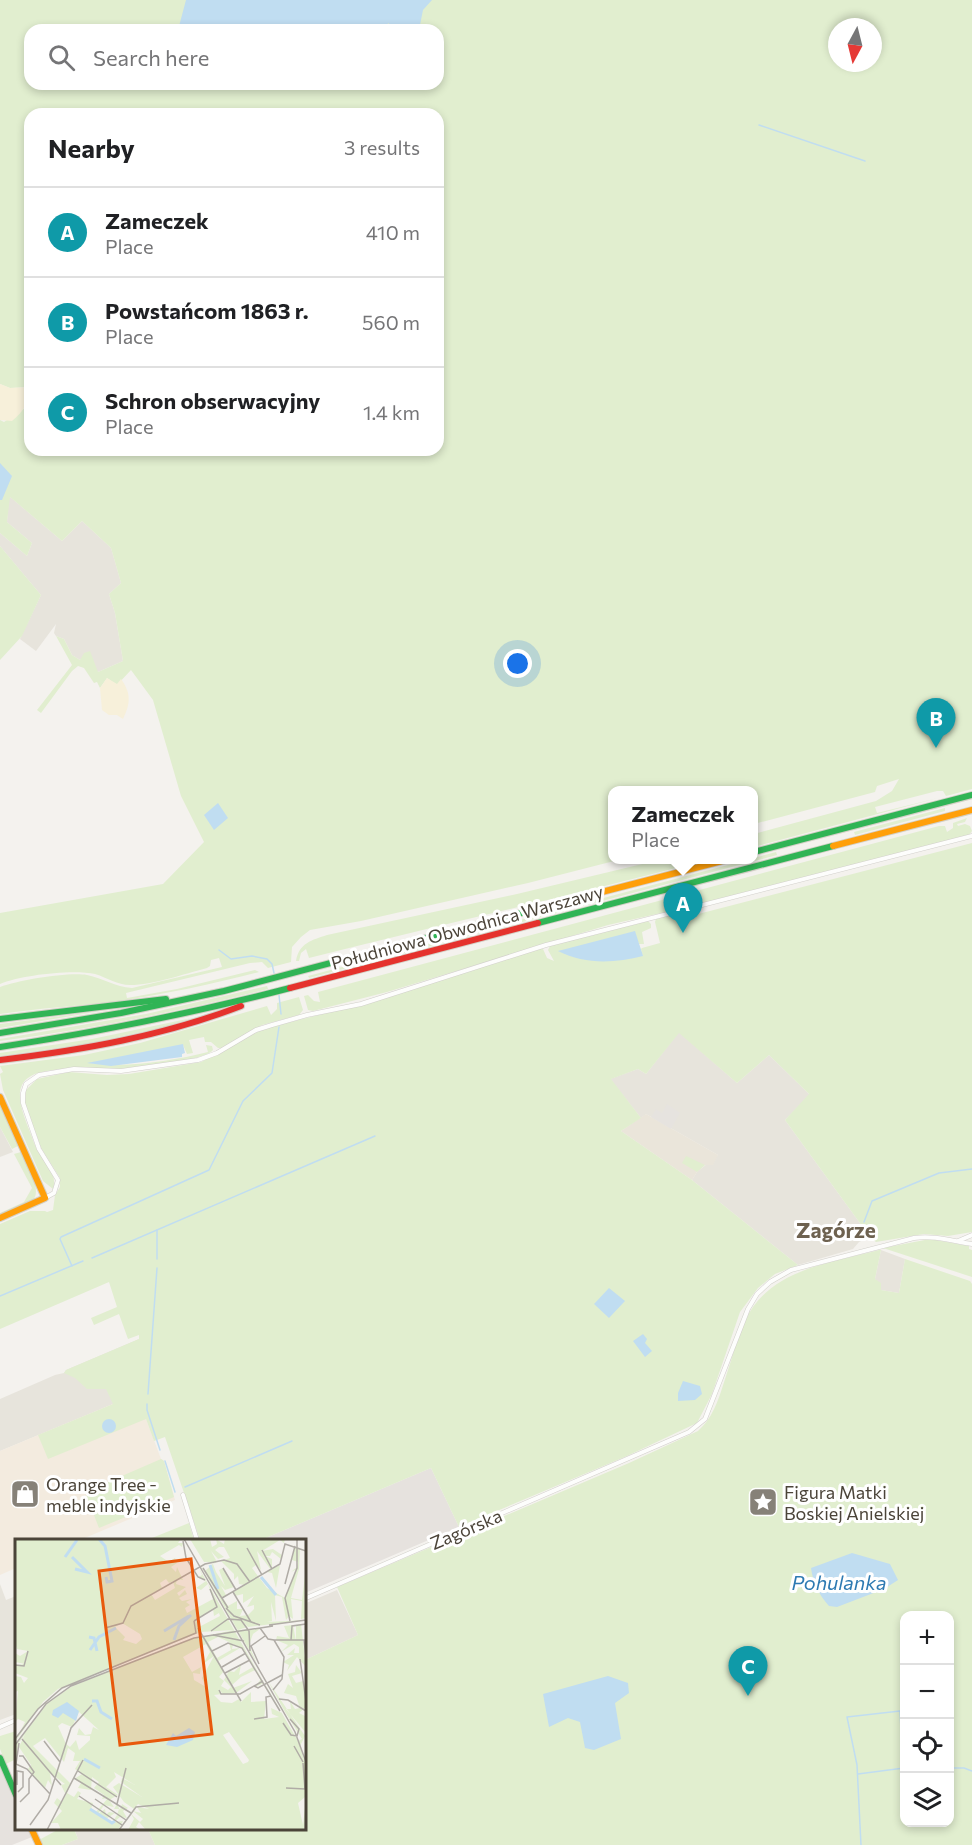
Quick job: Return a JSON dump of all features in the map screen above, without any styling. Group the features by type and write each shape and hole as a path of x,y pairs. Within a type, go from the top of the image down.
{"main road":[{"path":"758,851 972,795"},
{"name":"Południowa Obwodnica Warszawy","path":"0,1047 144,1024 264,996 972,810"},
{"name":"Południowa Obwodnica Warszawy","path":"0,1033 113,1015 224,991 711,864"},
{"path":"0,1019 58,1010 135,1004 224,991"},
{"path":"0,1060 80,1049 137,1038 180,1027 264,996"},
{"path":"0,1097 45,1198 0,1218"},
{"path":"0,1758 15,1793"},
{"path":"32,1830 39,1845"}],"street":[{"path":"45,1198 54,1192 58,1180 39,1149 26,1116 22,1098 27,1084 39,1075 74,1069 121,1071 183,1064 217,1053 256,1030 307,1015 361,1004 546,945 972,836"},
{"path":"957,1241 972,1235"},
{"name":"Zagórska","path":"306,1598 689,1432 705,1419 747,1309 757,1294 770,1282 791,1270 926,1236 972,1244"},
{"path":"183,1495 196,1539"},
{"path":"0,1727 15,1720"}],"shaded area":[{"path":"9,496 62,541 82,521 111,548 121,583 109,594 115,613 123,661 98,672 82,659 72,655 64,639 54,633 56,624 36,651 20,639 41,595 0,546 0,533 27,556 32,543 7,522"},
{"path":"679,1032 737,1083 769,1055 810,1095 785,1120 870,1237 859,1242 853,1249 798,1265 692,1180 697,1172 718,1155 646,1114 641,1118 610,1079 638,1069 646,1074"},
{"path":"667,1104 680,1113 671,1129 651,1117 656,1109 662,1113"},
{"path":"646,1114 718,1155 713,1165 705,1165 692,1180 621,1131"},
{"path":"0,1127 13,1152 0,1157"},
{"path":"881,1250 905,1259 899,1293 881,1290 875,1279"},
{"path":"139,1339 113,1404 0,1451 0,1399"},
{"path":"113,1404 146,1419 161,1459 164,1461 175,1500 82,1539 15,1539 15,1568 0,1575 0,1451"},
{"path":"431,1468 459,1527 306,1593 306,1539 263,1539"},
{"path":"0,1584 6,1600 15,1596 15,1714 0,1720"},
{"path":"337,1590 358,1635 306,1660 306,1603"},
{"path":"0,1765 15,1799 15,1830 28,1830 32,1837 12,1845 0,1845"},
{"path":"75,1830 148,1830 155,1845 62,1845 78,1839"}],"green space":[{"path":"0,0 972,0 972,789 946,796 943,791 937,791 875,807 877,813 938,798 758,846 758,833 876,801 892,791 899,779 877,786 875,792 758,823 758,786 608,786 608,863 361,921 310,930 292,947 291,962 268,968 262,962 250,963 126,993 127,998 177,989 255,970 259,972 207,985 119,1001 0,1014 0,987 19,982 78,974 93,976 132,988 222,967 219,958 211,960 207,968 139,985 125,985 95,974 74,972 33,976 0,984 0,913 163,884 204,842 181,796 153,700 131,670 117,685 107,678 100,688 84,668 78,666 41,713 37,710 72,665 56,636 64,639 72,655 80,660 84,653 90,651 98,672 123,661 115,613 109,594 121,583 111,548 82,521 62,541 10,497 7,522 32,543 27,556 0,533 0,420 4,422 24,409 24,456 444,456 444,108 24,108 24,387 10,388 0,384"},
{"path":"0,546 41,595 22,636 0,660"},
{"path":"945,808 945,811 855,835 854,832"},
{"path":"967,818 965,822 957,824 958,826 965,824 970,826 972,831 969,835 710,902 608,925 387,992 313,1011 308,1010 304,996 308,995 314,1001 320,1002 318,992 939,826 945,826 947,832 953,828 953,823"},
{"path":"972,843 972,1232 948,1236 924,1234 876,1242 870,1237 785,1120 809,1094 769,1055 737,1083 679,1033 646,1074 638,1069 611,1079 641,1118 621,1131 692,1180 798,1265 775,1274 758,1288 740,1312 712,1394 697,1423 627,1456 459,1527 431,1468 263,1539 200,1539 165,1437 154,1441 146,1419 48,1459 38,1435 113,1404 106,1389 87,1389 75,1378 64,1373 66,1370 139,1339 139,1335 128,1339 119,1314 94,1325 91,1318 117,1307 109,1282 0,1329 0,1224 30,1211 53,1210 55,1195 60,1187 60,1178 41,1148 25,1103 26,1090 37,1079 69,1072 129,1074 201,1062 263,1029 374,1001 540,949 543,949 547,958 554,961 548,950 550,946 648,921 651,928 642,932 644,944 639,944 634,932 643,955 642,948 660,943 656,919 673,915 675,920"},
{"path":"776,852 777,855 758,860 758,857"},
{"path":"642,864 691,864 309,958 306,949 301,953 299,961 296,961 303,946 327,935"},
{"path":"732,864 743,864 309,978 308,976"},
{"path":"267,986 268,989 169,1012 0,1041 0,1039 146,1014"},
{"path":"299,997 303,1010 299,1015 262,1025 222,1048 218,1048 211,1042 205,1042 204,1037 189,1040 193,1053 187,1054 183,1045 90,1063 119,1065 165,1061 208,1052 206,1045 212,1046 213,1050 197,1058 136,1068 60,1069 32,1075 25,1080 21,1087 20,1102 36,1147 53,1175 53,1189 43,1181 3,1090 0,1074 3,1072 0,1066 84,1055 140,1043 267,1006 271,1015 277,1009 277,1003"},
{"path":"101,1011 0,1028 0,1024"},
{"path":"192,1018 165,1027 85,1044 0,1056 0,1053 92,1039"},
{"path":"0,1104 18,1146 12,1149 0,1127"},
{"path":"21,1152 33,1177 35,1197 25,1206 0,1216 0,1213 24,1202 32,1188 14,1154"},
{"path":"686,1156 705,1165 697,1172 682,1163"},
{"path":"930,1239 969,1246 972,1250 972,1277 883,1248"},
{"path":"881,1250 875,1279 881,1283 881,1290 899,1293 905,1259 970,1281 972,1284 972,1845 155,1845 148,1830 306,1830 306,1660 358,1635 337,1587 629,1463 698,1431 709,1419 716,1404 740,1333 756,1304 769,1290 821,1264"},
{"path":"161,1459 164,1461 174,1497 99,1528 85,1492"},
{"path":"189,1523 194,1539 149,1539"},
{"path":"15,1731 15,1760 6,1764 0,1749 0,1736"},
{"path":"57,1830 74,1830 78,1839 62,1845 41,1845 39,1840"}],"sand":[{"path":"0,384 10,388 24,387 24,408 12,421 0,420"},
{"path":"107,678 117,684 121,679 127,689 129,703 123,719 117,715 109,715 102,710 100,688"}],"water":[{"path":"186,0 432,0 423,10 420,24 180,24"},
{"path":"0,463 12,476 2,500 0,500"},
{"path":"218,803 228,818 214,830 204,815"},
{"path":"635,931 643,956 622,960 589,961 558,951"},
{"path":"183,1044 185,1053 182,1057 111,1066 87,1063"},
{"path":"609,1288 625,1301 609,1318 594,1304"},
{"path":"643,1334 647,1339 645,1343 652,1351 645,1357 633,1341"},
{"path":"683,1381 700,1386 702,1394 695,1400 678,1401 678,1393"},
{"path":"106,1419 112,1419 116,1426 112,1433 106,1433 102,1429 102,1423"},
{"name":"Pohulanka","path":"852,1553 890,1564 898,1580 884,1589 837,1607 829,1606 817,1588 811,1568"},
{"path":"608,1676 628,1683 629,1693 615,1703 621,1739 594,1750 585,1748 580,1722 568,1718 549,1727 543,1694"}],"waterway":[{"path":"759,125 865,161"},
{"path":"219,950 231,959 252,956 267,959 272,964 274,973"},
{"path":"279,995 281,1014"},
{"path":"72,1266 61,1237 209,1170 243,1101 272,1073 279,1027"},
{"path":"92,1258 375,1136"},
{"path":"864,1222 872,1201 939,1173 972,1169"},
{"path":"157,1230 157,1259"},
{"path":"0,1296 83,1261"},
{"path":"148,1394 157,1268"},
{"path":"147,1404 160,1450"},
{"path":"185,1487 292,1441"},
{"path":"165,1461 175,1492"},
{"path":"861,1845 857,1765 847,1717 900,1711 900,1719"},
{"path":"954,1768 972,1771"},
{"path":"858,1774 900,1769"}],"traffic: fast":[{"path":"758,851 972,795"},
{"path":"538,923 833,846"},
{"path":"0,1033 121,1013 224,991 563,902"},
{"path":"0,1047 146,1021 290,988"},
{"path":"0,1019 166,999"},
{"path":"0,1758 15,1793"}],"traffic: slow":[{"path":"833,846 972,810"},
{"path":"563,902 710,864"},
{"path":"0,1097 45,1198 0,1218"},
{"path":"32,1830 39,1845"}],"traffic: jam":[{"path":"290,988 538,923"},
{"path":"0,1060 62,1052 152,1034 241,1006"}],"place":[{"name":"Powstańcom 1863 r.","path":"936,748"},
{"name":"Zameczek","path":"683,933"},
{"name":"Orange Tree - meble indyjskie","path":"25,1494"},
{"name":"Figura Matki Boskiej Anielskiej","path":"763,1502"},
{"name":"Schron obserwacyjny","path":"748,1696"}],"district":[{"name":"Zagórze","path":"836,1229"}]}
